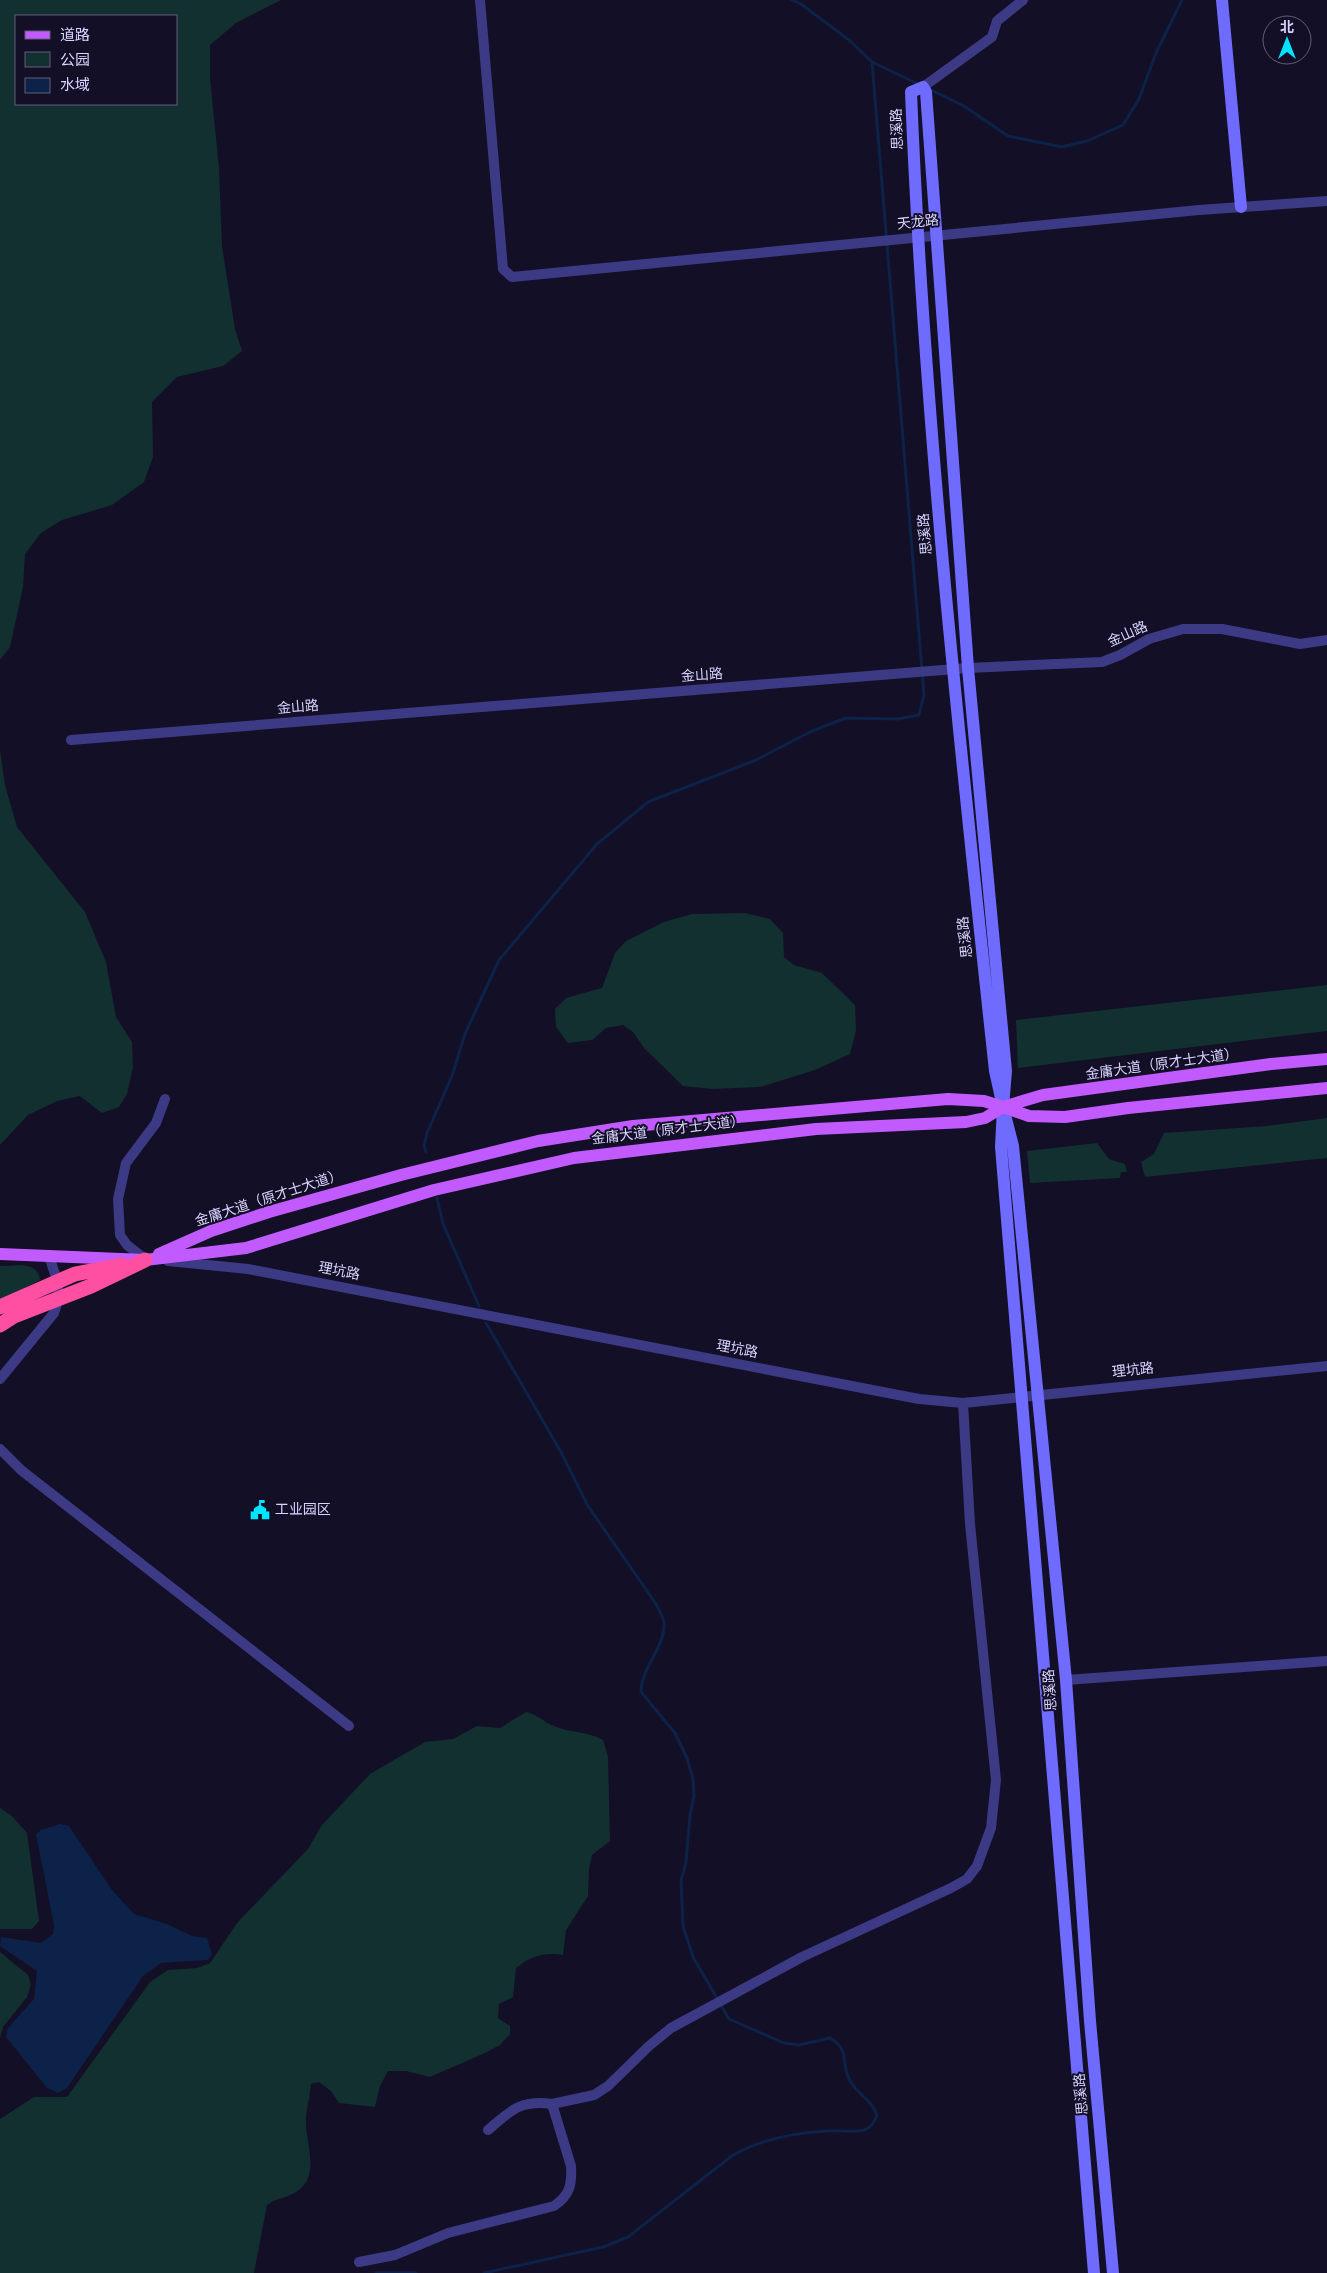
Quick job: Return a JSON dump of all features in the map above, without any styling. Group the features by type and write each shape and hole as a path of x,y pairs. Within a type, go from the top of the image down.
{"highway":[{"path":"0,1307 75,1274 145,1260"},
{"path":"0,1325 14,1316 60,1298 145,1260"}],"main road":[{"name":"金庸大道（原才士大道）","path":"145,1260 246,1248 431,1192 574,1158 816,1129 966,1122 985,1118 1003,1107 1042,1096 1271,1064 1327,1060"},
{"name":"金庸大道（原才士大道）","path":"145,1260 211,1232 269,1212 401,1175 538,1140 633,1126 948,1099 984,1101 1029,1116 1065,1117 1128,1108 1327,1088"},
{"path":"426,1170 431,1192"},
{"path":"0,1254 145,1260"}],"street":[{"name":"天龙路","path":"480,0 504,269 512,277 938,235 1241,207 1327,201"},
{"path":"922,87 992,37 997,21 1023,0"},
{"path":"1222,0 1241,207"},
{"name":"思溪路","path":"1094,2273 1001,1147 1003,1107 1006,1071 968,668 938,235 926,92 922,87 911,92 917,237 952,670 995,1072 1003,1107 1013,1146 1036,1394 1066,1680 1090,2021 1113,2273"},
{"name":"金山路","path":"71,740 968,668 1102,662 1120,655 1149,639 1183,630 1222,629 1300,644 1327,640"},
{"path":"145,1260 127,1245 120,1236 118,1199 126,1163 156,1123 165,1099"},
{"path":"0,1379 54,1313 60,1298 49,1256"},
{"name":"理坑路","path":"145,1260 204,1263 248,1269 919,1399 964,1403 1021,1398 1036,1394 1327,1366"},
{"path":"488,2130 519,2105 540,2102 552,2104 578,2100 601,2091 672,2028 802,1957 951,1888 967,1879 976,1866 991,1828 996,1780 970,1524 964,1403"},
{"path":"0,1449 22,1470 348,1726"},
{"path":"1066,1680 1327,1661"},
{"path":"359,2262 395,2255 448,2233 554,2206 565,2199 570,2189 571,2166 552,2104"}],"green space":[{"path":"0,0 281,0 236,23 210,45 210,78 219,168 222,246 235,329 242,351 223,366 177,377 152,402 153,457 144,482 112,505 62,520 41,533 25,554 23,587 10,647 0,660"},
{"path":"0,750 5,785 17,827 85,912 106,962 116,1017 132,1042 133,1067 127,1094 119,1107 102,1113 80,1096 57,1101 28,1115 0,1145"},
{"path":"745,913 770,919 783,933 784,957 794,965 822,973 855,1005 856,1031 850,1054 815,1070 760,1087 712,1089 683,1086 644,1048 633,1032 623,1025 606,1028 592,1040 568,1043 556,1027 555,1009 566,998 602,988 615,953 626,941 664,922 692,914"},
{"path":"1327,985 1327,1031 1018,1068 1016,1020"},
{"path":"1327,1118 1327,1158 1145,1177 1141,1162 1154,1154 1164,1133 1267,1126"},
{"path":"1097,1143 1109,1159 1125,1164 1127,1172 1121,1172 1120,1178 1030,1183 1027,1151"},
{"path":"19,1265 30,1267 35,1269 40,1280 0,1301 0,1266"},
{"path":"526,1712 560,1728 591,1735 603,1740 608,1757 610,1841 592,1855 589,1869 588,1896 566,1930 563,1955 550,1954 538,1956 527,1960 516,1968 513,1997 499,2004 498,2018 510,2026 510,2034 500,2045 430,2077 406,2071 388,2071 380,2086 375,2107 339,2103 331,2091 319,2082 311,2084 306,2122 310,2153 308,2179 296,2192 267,2205 254,2273 0,2273 0,2119 34,2097 67,2097 150,1982 168,1970 197,1968 210,1963 237,1923 308,1849 322,1825 370,1774 425,1742 453,1739 477,1726 500,1728"},
{"path":"0,1808 12,1816 27,1833 39,1921 32,1929 0,1929"},
{"path":"0,1952 28,1975 31,1985 27,1997 3,2027 0,2038"}],"water":[{"path":"60,1824 69,1826 112,1890 134,1914 167,1924 192,1936 207,1938 212,1954 208,1960 161,1963 143,1976 67,2088 58,2093 47,2088 6,2037 8,2028 34,1999 37,1971 0,1946 1,1937 41,1943 53,1934 54,1925 36,1834 41,1830"}],"waterway":[{"path":"792,0 801,4 849,40 872,62 916,83"},
{"path":"931,90 964,106 1008,136 1062,147 1087,141 1123,125 1139,99 1156,53 1182,0"},
{"path":"426,1152 424,1146 427,1133 452,1076 465,1034 499,960 597,844 648,802 756,760 812,731 846,718 898,719 919,715 924,695 872,62"},
{"path":"437,1198 443,1224 479,1306"},
{"path":"484,2273 603,2247 628,2237 733,2155 743,2150 766,2141 802,2133 864,2130 871,2126 877,2116 872,2106 849,2079 843,2052 836,2043 830,2038 799,2045 784,2043 729,2019 693,1957 683,1926 681,1881 686,1862 690,1815 694,1796 693,1779 687,1758 675,1733 641,1692 645,1674 658,1649 664,1631 664,1622 656,1604 588,1506 561,1452 486,1323"},
{"path":"376,2273 416,2273"}],"place":[{"name":"工业园区","path":"260,1510"}]}
